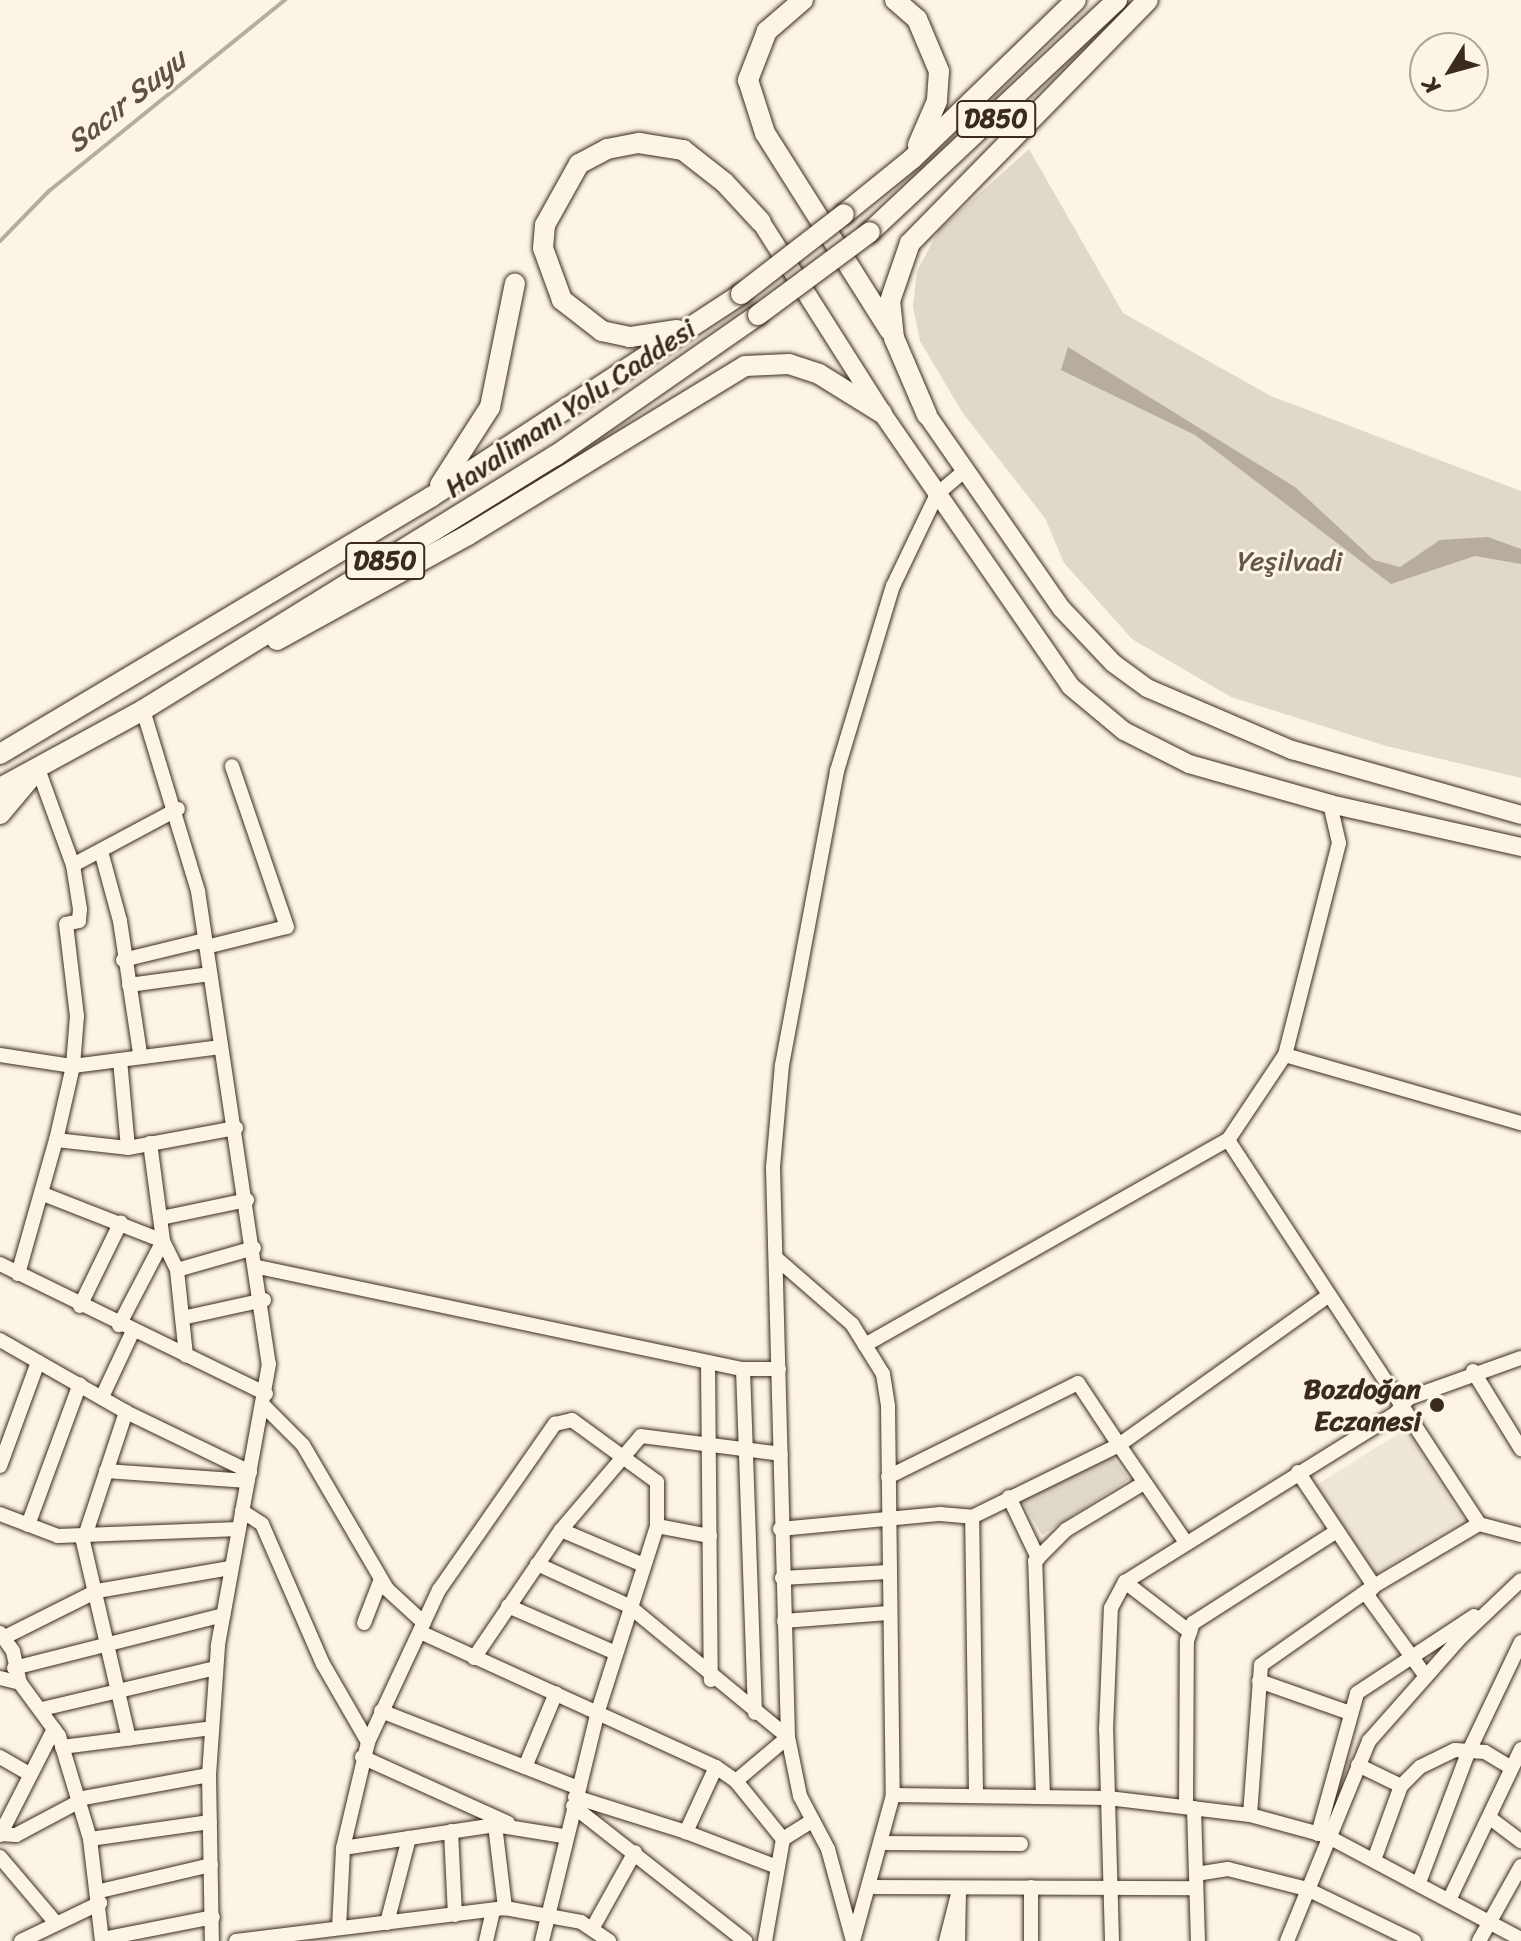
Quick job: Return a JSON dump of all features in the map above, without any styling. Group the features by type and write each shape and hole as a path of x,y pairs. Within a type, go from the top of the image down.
{"highway":[{"path":"803,0 767,31 748,80 765,133 894,338 927,415"},
{"path":"895,0 917,19 939,71 937,101 912,159"},
{"name":"Havalimanı Yolu Caddesi","path":"0,754 431,497 741,294 912,159 1076,0"},
{"name":"Havalimanı Yolu Caddesi","path":"0,788 143,710 210,665 555,456 758,315 870,232 1117,0"},
{"path":"894,338 890,301 910,243 1148,0"},
{"path":"703,320 661,337 630,337 579,316 550,276 543,248 554,201 579,164 607,149 639,143 683,150 724,182 761,222"},
{"path":"431,497 490,407 515,283"},
{"path":"210,665 263,648 468,535 745,366 789,364 819,374 882,413"},
{"path":"0,814 38,769"}],"main road":[{"path":"761,222 882,413 1070,686 1124,731 1189,764 1330,804 1521,847"},
{"path":"927,415 1062,609 1147,688 1292,750 1521,815"}],"street":[{"path":"853,1941 828,1849 810,1822 788,1737 780,1529 781,1454 773,1167 782,1065 837,771 893,586 937,494 964,471"},
{"path":"143,710 178,809 206,944 264,1300 265,1400 230,1568 216,1668 209,1775 212,1941"},
{"path":"123,960 287,927 232,766"},
{"path":"18,1274 43,1194 73,1066 77,1016 66,924 79,921 80,909 73,865 38,769"},
{"path":"865,1345 1228,1140 1285,1055 1339,843 1330,804"},
{"path":"73,865 102,855 178,809"},
{"path":"102,855 140,1054"},
{"path":"129,985 210,974"},
{"path":"0,1055 73,1066 140,1054 221,1047"},
{"path":"1285,1055 1521,1123"},
{"path":"120,1060 128,1148"},
{"path":"56,1140 128,1148 236,1128"},
{"path":"1228,1140 1479,1524 1521,1535"},
{"path":"150,1143 163,1241 177,1270 186,1356"},
{"path":"43,1194 163,1241"},
{"path":"161,1218 247,1200"},
{"path":"80,1306 121,1222"},
{"path":"102,1397 126,1329 163,1241"},
{"path":"177,1270 254,1248"},
{"path":"776,1258 852,1324 883,1374 888,1477 893,1795 872,1887 853,1941"},
{"path":"0,1264 186,1356 265,1400 303,1445 381,1579 422,1627 474,1658 598,1711 716,1767 736,1781 783,1839"},
{"path":"258,1267 743,1369 779,1369"},
{"path":"780,1529 888,1518 972,1517 1119,1445 1329,1295"},
{"path":"182,1318 264,1300"},
{"path":"0,1340 249,1477"},
{"path":"1112,1941 1108,1798 1111,1608 1125,1582 1185,1541 1401,1407 1473,1371 1521,1358"},
{"path":"0,1466 38,1362"},
{"path":"708,1362 711,1680"},
{"path":"743,1369 755,1713"},
{"path":"1473,1371 1520,1448"},
{"path":"888,1477 1078,1383 1185,1541"},
{"path":"28,1525 80,1384"},
{"path":"126,1412 84,1536 110,1640 129,1739"},
{"path":"339,1928 343,1848 362,1757 381,1711 422,1627 493,1505 555,1424 572,1420 657,1482 657,1526 641,1564 563,1836 551,1914 542,1941"},
{"path":"474,1658 561,1530 641,1436 709,1448 781,1454"},
{"path":"106,1471 249,1477"},
{"path":"1298,1472 1374,1586"},
{"path":"1043,1796 1032,1573 1038,1558 1066,1530 1144,1483"},
{"path":"1009,1497 1038,1558"},
{"path":"242,1511 262,1524 323,1664 368,1742"},
{"path":"0,1514 28,1525 84,1536 239,1529"},
{"path":"972,1517 976,1794"},
{"path":"1250,1815 1261,1665 1278,1650 1374,1586 1479,1524"},
{"path":"657,1526 710,1536"},
{"path":"561,1530 641,1564"},
{"path":"1198,1941 1190,1808 1190,1632 1193,1623 1337,1531"},
{"path":"537,1564 629,1606 711,1680 788,1737"},
{"path":"213,1917 102,1940 100,1897 90,1839 62,1747 42,1709 17,1676 3,1635 97,1591 230,1568"},
{"path":"782,1578 888,1572"},
{"path":"364,1623 381,1579"},
{"path":"1322,1835 1386,1718 1425,1675 1514,1599 1521,1580"},
{"path":"1125,1582 1190,1632"},
{"path":"1374,1586 1367,1595 1413,1653 1425,1675"},
{"path":"1305,1941 1289,1938 1322,1835 1347,1712 1357,1693 1413,1653 1514,1599"},
{"path":"508,1606 616,1653"},
{"path":"784,1621 888,1613"},
{"path":"0,1678 17,1676 110,1640 223,1615"},
{"path":"1420,1880 1468,1753 1521,1642"},
{"path":"42,1709 216,1668"},
{"path":"1259,1681 1347,1712"},
{"path":"525,1767 556,1693"},
{"path":"381,1711 525,1767 575,1797 635,1852 745,1941"},
{"path":"62,1747 212,1728"},
{"path":"54,1729 0,1835 16,1835 78,1800 209,1775"},
{"path":"736,1781 788,1737"},
{"path":"1450,1898 1514,1775 1521,1749"},
{"path":"1374,1860 1401,1786 1437,1756 1485,1752 1514,1775"},
{"path":"0,1757 30,1774"},
{"path":"362,1757 511,1825"},
{"path":"1358,1765 1401,1786"},
{"path":"686,1832 716,1767"},
{"path":"893,1795 1108,1798 1250,1815 1322,1835 1420,1880 1521,1939"},
{"path":"575,1797 686,1832 777,1867"},
{"path":"1490,1818 1521,1841"},
{"path":"90,1839 210,1822"},
{"path":"765,1941 783,1839 810,1822"},
{"path":"343,1848 495,1825 511,1825 563,1836"},
{"path":"486,1941 499,1909 495,1825"},
{"path":"451,1831 455,1915"},
{"path":"387,1923 409,1838"},
{"path":"884,1843 1021,1844"},
{"path":"592,1929 635,1852"},
{"path":"0,1857 56,1923"},
{"path":"21,1941 100,1897 211,1865"},
{"path":"1479,1941 1521,1866"},
{"path":"872,1887 959,1890 1111,1887 1196,1881 1228,1869 1307,1889 1414,1941"},
{"path":"1031,1887 1031,1941"},
{"path":"946,1941 959,1890"},
{"path":"958,1941 959,1890"},
{"path":"236,1941 499,1909 551,1914 592,1929 609,1941"}],"shaded area":[{"path":"1068,347 1295,487 1374,560 1400,567 1440,540 1488,537 1521,549 1521,564 1475,556 1391,584 1195,435 1061,370"},
{"path":"1406,1429 1463,1520 1370,1578 1314,1487"}],"green space":[{"name":"Yeşilvadi","path":"1029,149 1123,313 1271,396 1521,491 1521,778 1386,746 1231,697 1132,639 1064,563 1045,518 962,412 920,341 913,307 917,271 939,230"},
{"path":"1112,1456 1129,1479 1042,1535 1022,1501"}],"waterway":[{"name":"Sacır Suyu","path":"0,241 49,191 285,0"}],"place":[{"name":"Bozdoğan Eczanesi","path":"1437,1405"}]}
